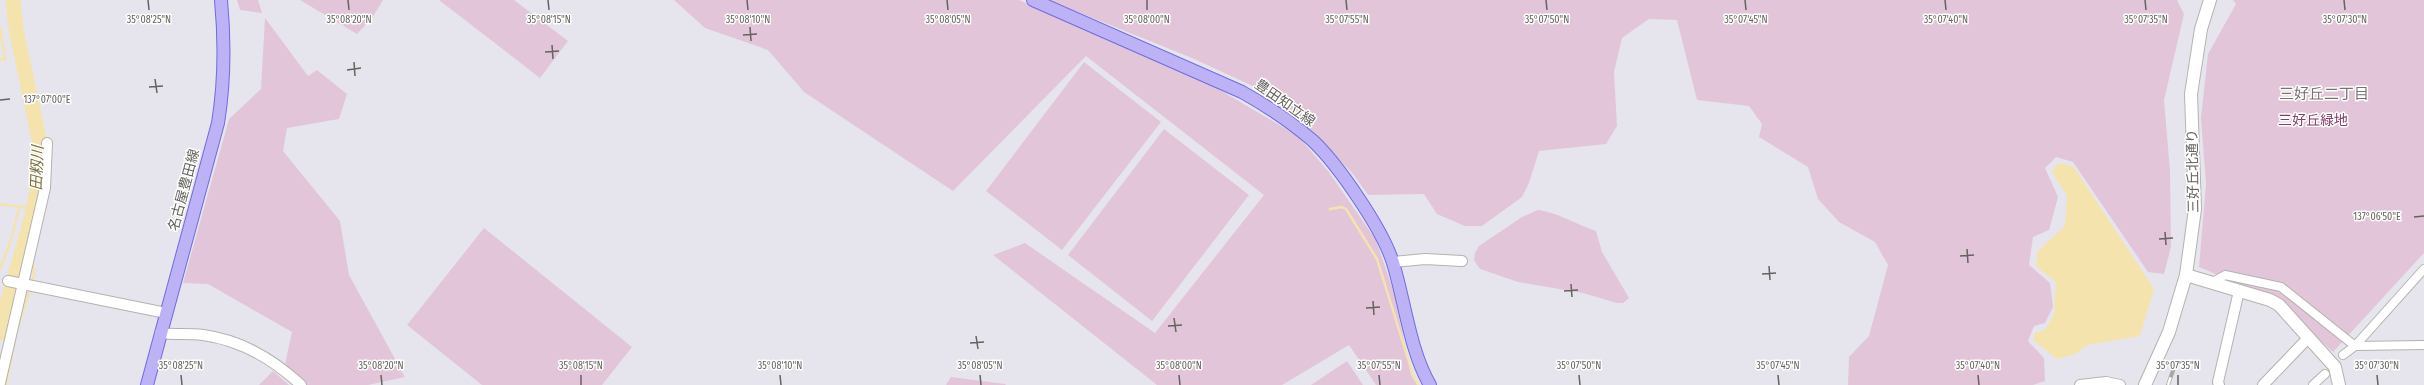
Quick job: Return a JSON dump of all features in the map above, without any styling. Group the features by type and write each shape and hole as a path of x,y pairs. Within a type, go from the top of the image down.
{"main road":[{"name":"名古屋豊田線","path":"147,385 218,123 224,84 224,38 221,0"},
{"name":"豊田知立線","path":"1033,0 1242,92 1291,123 1313,142 1348,184 1373,221 1393,262 1418,356 1430,385"}],"street":[{"name":"三好丘北通り","path":"2145,385 2169,332 2186,275 2195,209 2191,94 2201,29 2210,0"},
{"path":"0,383 45,188 47,143"},
{"path":"1393,262 1425,259 1462,260"},
{"path":"2343,355 2355,346 2424,269"},
{"path":"2186,275 2239,291 2279,306 2335,367 2339,385"},
{"path":"2211,283 2225,275 2281,287 2355,346 2424,345"},
{"path":"8,281 166,313"},
{"path":"2219,385 2239,291"},
{"path":"160,333 203,335 237,344 272,361 301,385"},
{"path":"2263,385 2309,337"},
{"path":"2314,385 2325,374"},
{"path":"2080,385 2106,382 2120,385"}],"green space":[{"path":"237,0 258,0 262,13 240,10"},
{"path":"300,0 383,0 372,18 357,34"},
{"path":"439,0 514,0 568,41 540,78"},
{"path":"674,0 1019,0 1215,87 1298,136 1328,171 1376,240 1394,293 1411,375 1417,385 1376,385 1349,345 1282,385 1157,385 993,255 1025,243 1155,333 1264,195 1086,56 953,191 804,92 768,50 705,28"},
{"path":"1048,0 2177,0 2184,14 2164,100 2170,171 2171,247 2164,274 2148,272 2073,162 2056,157 2045,168 2058,197 2049,230 2033,237 2029,265 2050,283 2053,307 2045,323 2034,326 2028,341 2044,358 2045,381 2033,385 1848,385 1849,357 1869,336 1888,265 1875,242 1839,222 1818,199 1808,167 1759,137 1762,124 1749,106 1697,100 1677,20 1649,19 1622,38 1614,72 1617,126 1606,144 1539,151 1529,183 1522,197 1482,226 1465,226 1437,214 1424,194 1368,195 1353,174 1312,131 1270,94 1192,58"},
{"name":"三好丘緑地","path":"2233,0 2424,0 2424,253 2333,352 2271,297 2199,267 2206,184 2201,118 2208,54 2236,4"},
{"path":"265,18 308,76 317,70 347,94 339,119 287,128 283,151 340,221 349,275 405,377 368,385 307,385 285,364 292,332 208,284 183,283 229,119 261,89"},
{"path":"1084,62 1161,122 1062,250 986,191"},
{"path":"1164,129 1249,195 1152,321 1068,255"},
{"path":"1538,210 1560,216 1596,231 1602,252 1629,298 1623,303 1617,303 1583,293 1518,282 1480,269 1474,260 1475,253 1479,246 1522,217"},
{"path":"484,228 632,347 602,385 482,385 407,325"},
{"path":"1347,361 1363,385 1311,385"},
{"path":"273,371 289,385 259,385"},
{"path":"951,377 1005,384 1006,385 946,385"}],"shaded area":[{"path":"2058,163 2073,166 2154,289 2140,336 2087,345 2075,354 2057,359 2033,340 2035,333 2045,330 2054,315 2056,282 2036,266 2038,251 2065,226 2067,196 2052,172"}],"waterway":[{"name":"田籾川","path":"0,333 5,309 32,216 40,168 40,144 16,29 13,0"},
{"path":"0,27 5,60 0,59"},
{"path":"0,204 33,209"},
{"path":"1330,209 1342,207 1346,209 1377,259 1413,375 1419,385"},
{"path":"0,269 11,240 19,208"},
{"name":"田籾川","path":"18,260 26,262"},
{"path":"31,263 33,264 34,276 32,284"},
{"path":"6,385 16,334 30,289"}],"railway":[{"path":"2168,385 2176,362"}],"district":[{"name":"三好丘二丁目","path":"2324,94"}]}
